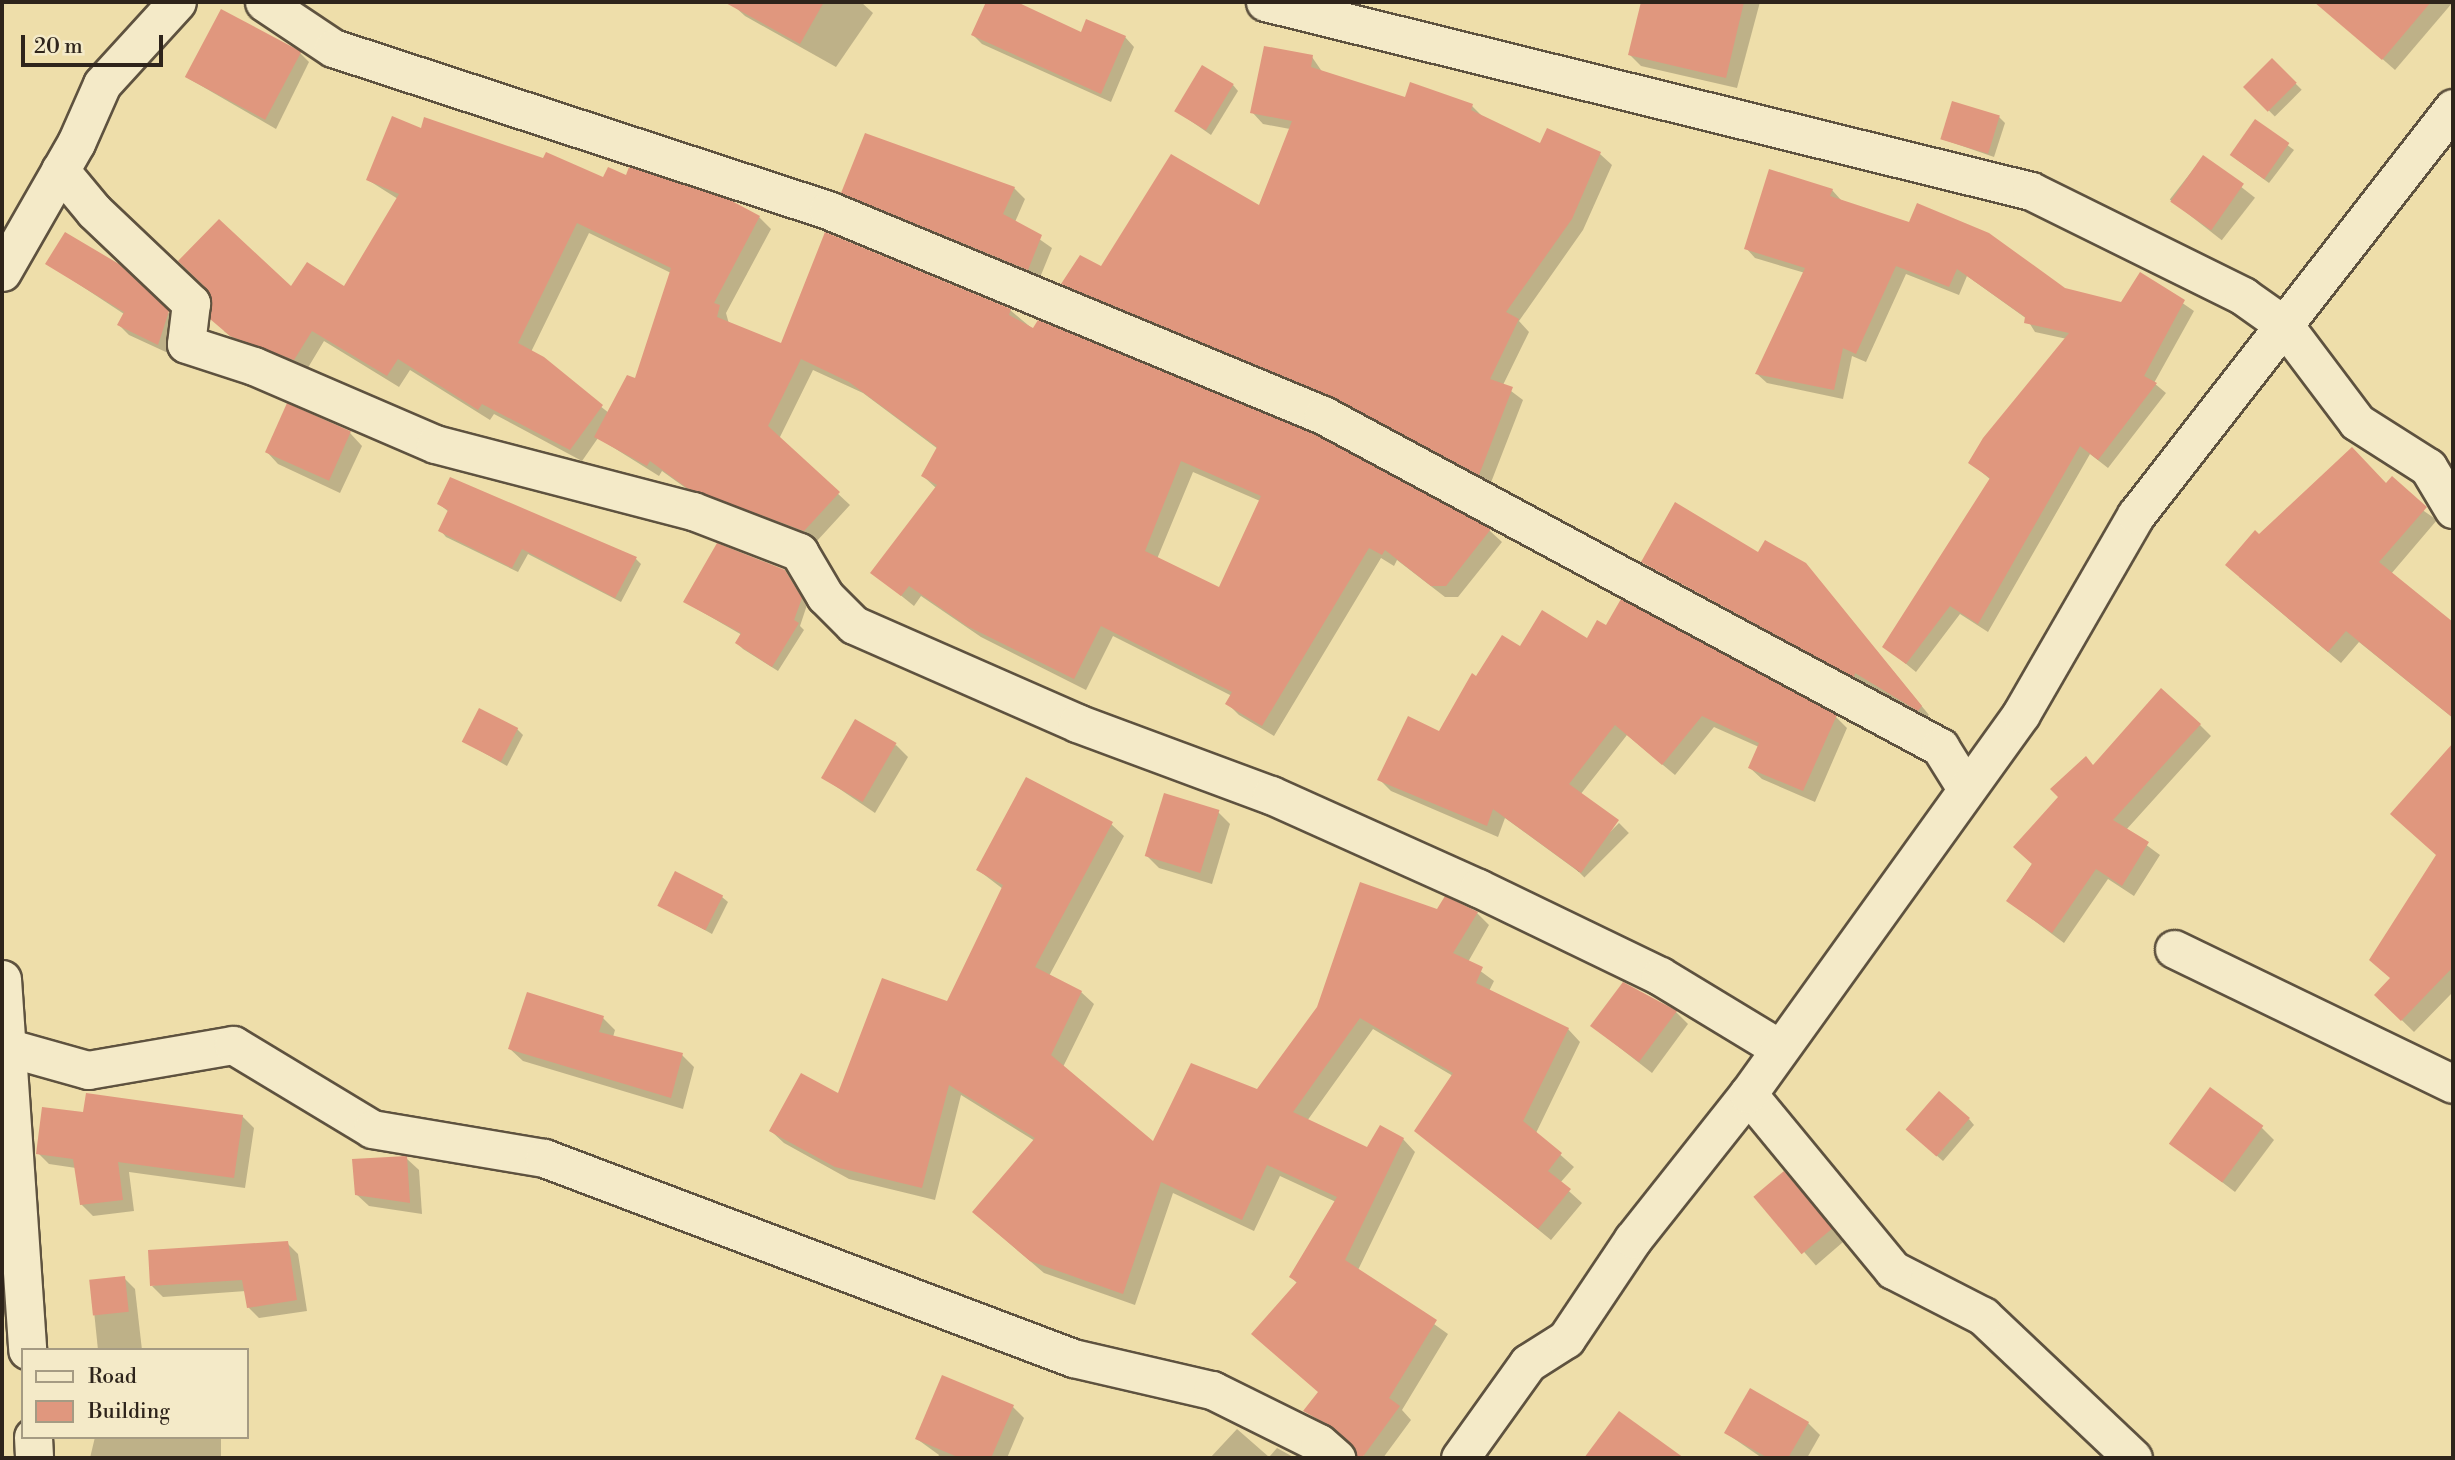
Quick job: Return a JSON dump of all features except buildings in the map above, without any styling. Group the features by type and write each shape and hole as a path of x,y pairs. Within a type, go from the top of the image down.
{"street":[{"path":"2,267 60,170 102,84 177,2"},
{"path":"264,2 332,48 828,210 1324,415 1940,747 1965,788"},
{"path":"1265,2 2031,191 2243,296 2284,325 2357,422 2428,467 2453,509"},
{"path":"1460,1458 1528,1363 1566,1339 1633,1239 1748,1094 1965,788 2021,714 2136,515 2453,108"},
{"path":"60,170 94,211 191,303 186,344 254,366 435,444 693,511 799,552 825,596 853,625 1077,723 1271,795 1478,888 1660,976 1779,1048"},
{"path":"2174,949 2453,1084"},
{"path":"2,979 27,1348"},
{"path":"6,1047 88,1070 233,1045 372,1129 544,1158 1073,1358 1212,1390 1319,1443 1336,1458"},
{"path":"1748,1094 1893,1270 1983,1317 2133,1458"},
{"path":"33,1439 34,1458"}]}
